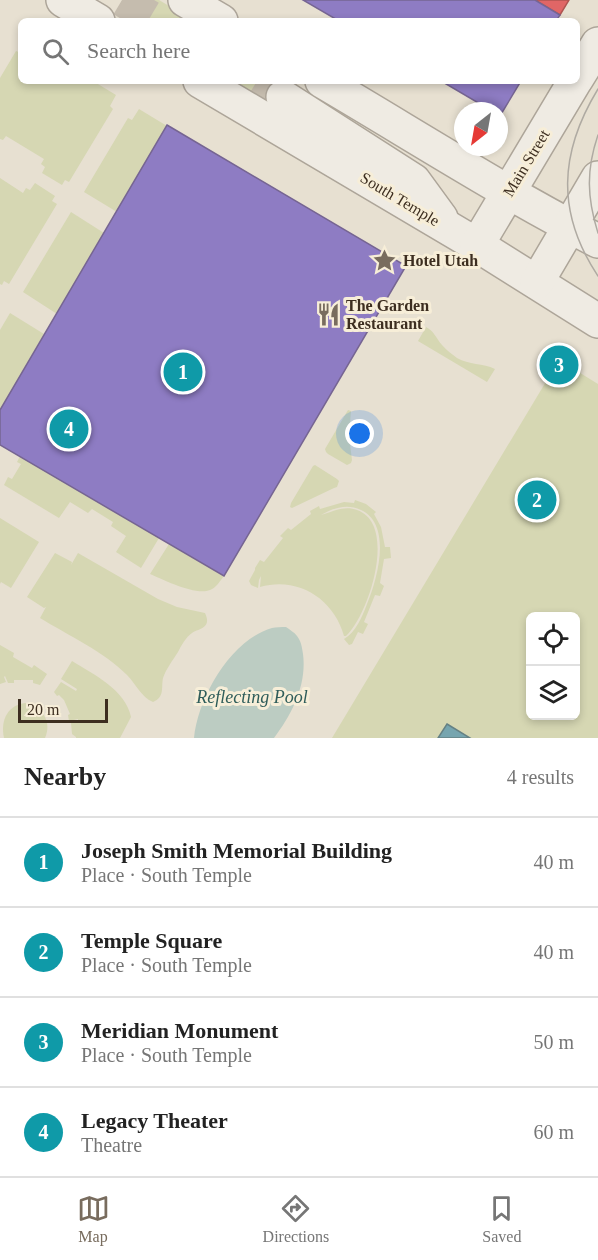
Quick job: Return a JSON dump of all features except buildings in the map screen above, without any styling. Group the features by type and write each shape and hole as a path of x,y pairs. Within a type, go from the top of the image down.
{"street":[{"path":"63,0 93,18"},
{"path":"185,0 216,18"},
{"name":"Main Street","path":"580,73 598,44"},
{"name":"South Temple","path":"205,84 477,245 598,321"},
{"path":"327,84 584,234"},
{"name":"Main Street","path":"477,245 574,84"},
{"path":"283,97 414,181 435,208 446,227"},
{"path":"537,282 584,234 598,178"}],"green space":[{"path":"127,0 159,0 189,18 124,18 118,14"},
{"path":"16,51 18,52 18,84 98,84 116,95 110,106 113,109 69,182 65,180 62,185 42,173 45,167 41,164 44,159 6,136 3,140 0,139 0,78"},
{"path":"226,84 296,84 279,115"},
{"path":"139,109 167,126 117,212 84,192 128,118 132,120"},
{"path":"0,178 23,193 26,188 30,190 35,183 55,196 52,201 57,204 9,284 4,281 2,285 0,284"},
{"path":"71,212 104,233 57,314 23,292"},
{"path":"10,313 44,334 0,410 0,330"},
{"path":"426,327 445,349 457,358 495,369 487,382 418,341"},
{"path":"559,360 598,384 598,738 332,738"},
{"path":"348,410 351,411 349,436 352,460 347,465 328,454 325,449"},
{"path":"20,456 159,538 141,568 116,552 126,536 111,526 113,522 92,509 88,513 70,502 59,518 4,485 8,477 12,479 21,464 17,462"},
{"path":"315,465 339,481 337,487 290,507 313,466"},
{"path":"355,500 366,504 376,512 374,514 381,527 385,547 390,547 391,558 384,559 380,583 384,586 380,596 375,595 364,622 368,624 363,634 358,632 352,644 349,645 344,639 355,628 363,614 375,581 380,554 377,528 371,517 361,510 340,507 321,515 343,509 357,510 369,519 376,533 378,550 376,570 370,591 355,625 346,636 332,611 312,594 288,585 274,584 260,587 261,576 258,588 251,585 249,581 260,560 264,562 283,538 280,536 288,528 291,530 311,514 310,511 319,506 320,509 344,502 354,503"},
{"path":"0,518 39,542 11,588 1,582 0,584"},
{"path":"169,544 224,576 214,588 197,591 150,574"},
{"path":"55,553 72,562 71,565 78,553 158,599 177,607 205,613 206,625 192,633 184,642 164,675 162,692 157,700 153,702 145,697 127,675 108,659 40,618 46,607 44,608 27,597"},
{"path":"0,645 14,653 13,657 32,668 34,665 47,674 40,685 33,683 33,680 14,680 14,683 8,683 5,676 6,682 0,684"},
{"path":"72,661 108,684 128,707 131,717 120,738 76,738 72,734 71,723 78,719 69,721 68,715 70,714 64,700 54,692 61,682 76,691 77,689 61,679"},
{"path":"27,703 38,708 45,716 47,732 45,738 4,738 3,725 7,714 15,706"}],"water":[{"name":"Reflecting Pool","path":"286,627 296,635 300,642 303,654 303,677 297,699 274,738 194,738 197,722 209,689 230,658 257,635 272,628"}],"tunnel":[{"path":"122,0 152,18"},
{"path":"262,84 283,97"}],"tram line":[{"path":"598,89 576,136 570,160 568,183 569,206 575,229 584,253 598,276"},
{"path":"598,135 591,160 589,184 598,233"}],"place":[{"name":"Hotel Utah","path":"385,260"},
{"name":"The Garden Restaurant","path":"328,314"},
{"name":"Meridian Monument","path":"559,365"},
{"name":"Joseph Smith Memorial Building","path":"183,372"},
{"name":"Legacy Theater","path":"69,429"},
{"name":"Temple Square","path":"537,500"}]}
